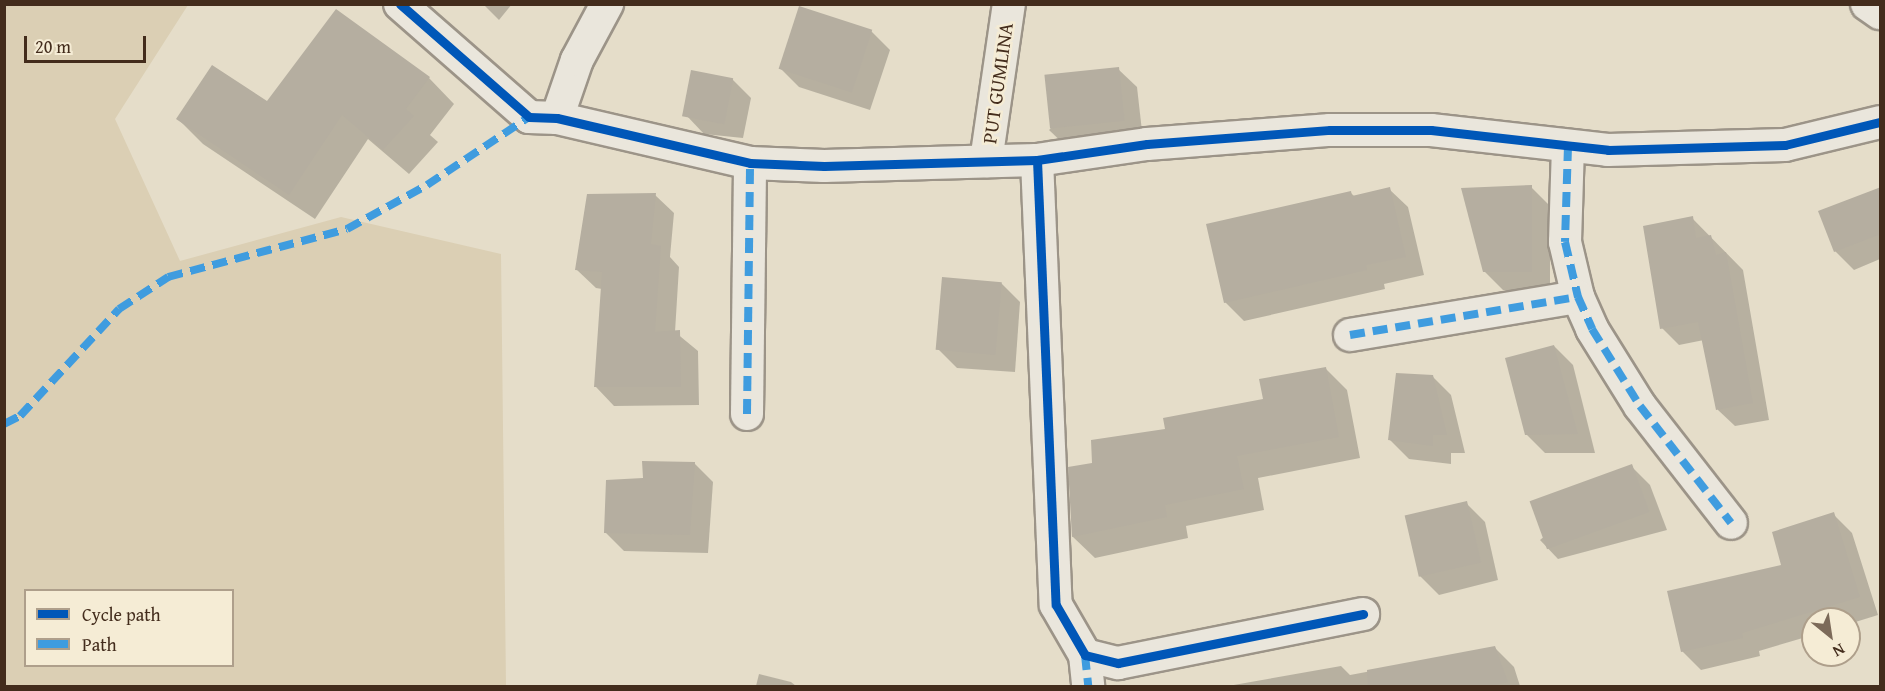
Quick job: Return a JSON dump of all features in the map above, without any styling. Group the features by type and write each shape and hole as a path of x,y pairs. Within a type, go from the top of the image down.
{"street":[{"path":"400,4 529,117 556,118 750,163 824,166 1037,160 1147,144 1330,130 1431,130 1608,150 1785,145 1881,122"},
{"path":"556,118 578,60 607,4"},
{"name":"PUT GUMLINA","path":"986,161 1009,4"},
{"path":"1867,4 1881,14"},
{"path":"1568,146 1565,242 1578,297 1593,329 1640,406 1731,523"},
{"path":"1037,160 1056,605 1085,655 1088,687"},
{"path":"747,414 750,163"},
{"path":"1350,335 1578,297"},
{"path":"1085,655 1119,663 1363,614"}],"shaded area":[{"path":"4,5 188,5 115,119 180,261 341,217 501,254 506,686 5,686"}],"building":[{"path":"799,6 872,30 852,93 779,69"},
{"path":"336,9 430,77 406,109 414,116 383,150 342,115 289,195 176,119 212,65 267,101"},
{"path":"1119,67 1125,121 1050,129 1044,75"},
{"path":"691,70 733,78 724,124 682,116"},
{"path":"1532,185 1532,272 1483,272 1461,188"},
{"path":"1390,187 1406,257 1366,265 1367,270 1224,303 1206,224 1351,191 1352,196"},
{"path":"1881,187 1881,234 1834,252 1818,211"},
{"path":"656,193 651,244 661,246 655,332 680,330 681,387 594,387 602,272 575,270 587,194"},
{"path":"1693,216 1696,238 1711,235 1716,255 1726,252 1753,403 1716,410 1698,322 1660,329 1643,226"},
{"path":"942,277 1002,282 995,355 936,350"},
{"path":"1554,345 1578,434 1525,435 1505,358"},
{"path":"1326,367 1339,437 1237,456 1244,489 1165,505 1167,517 1072,537 1068,467 1092,463 1091,440 1165,429 1163,418 1263,399 1259,379"},
{"path":"1396,373 1433,375 1447,435 1433,435 1433,446 1388,440"},
{"path":"642,461 695,462 690,535 604,533 606,480 643,478"},
{"path":"1632,464 1649,512 1547,549 1530,501"},
{"path":"1467,501 1481,562 1419,577 1405,515"},
{"path":"1834,512 1860,597 1827,607 1801,607 1801,615 1742,633 1743,638 1681,652 1667,591 1781,565 1772,532"},
{"path":"1495,646 1508,682 1486,687 1368,687 1367,670"}],"marked path":[{"path":"4,424 20,416 119,309 168,277 347,229 427,185 529,117"},
{"path":"1568,146 1565,242 1578,297 1592,329 1640,406 1731,523"},
{"path":"747,414 750,163"},
{"path":"1350,335 1578,297"},
{"path":"1085,655 1088,686"}],"cycle path":[{"path":"400,4 529,117 557,118 750,163 824,166 1037,160 1147,144 1330,130 1431,130 1608,150 1785,145 1880,122"},
{"path":"1037,160 1056,605 1085,655 1118,663 1363,614"}]}
